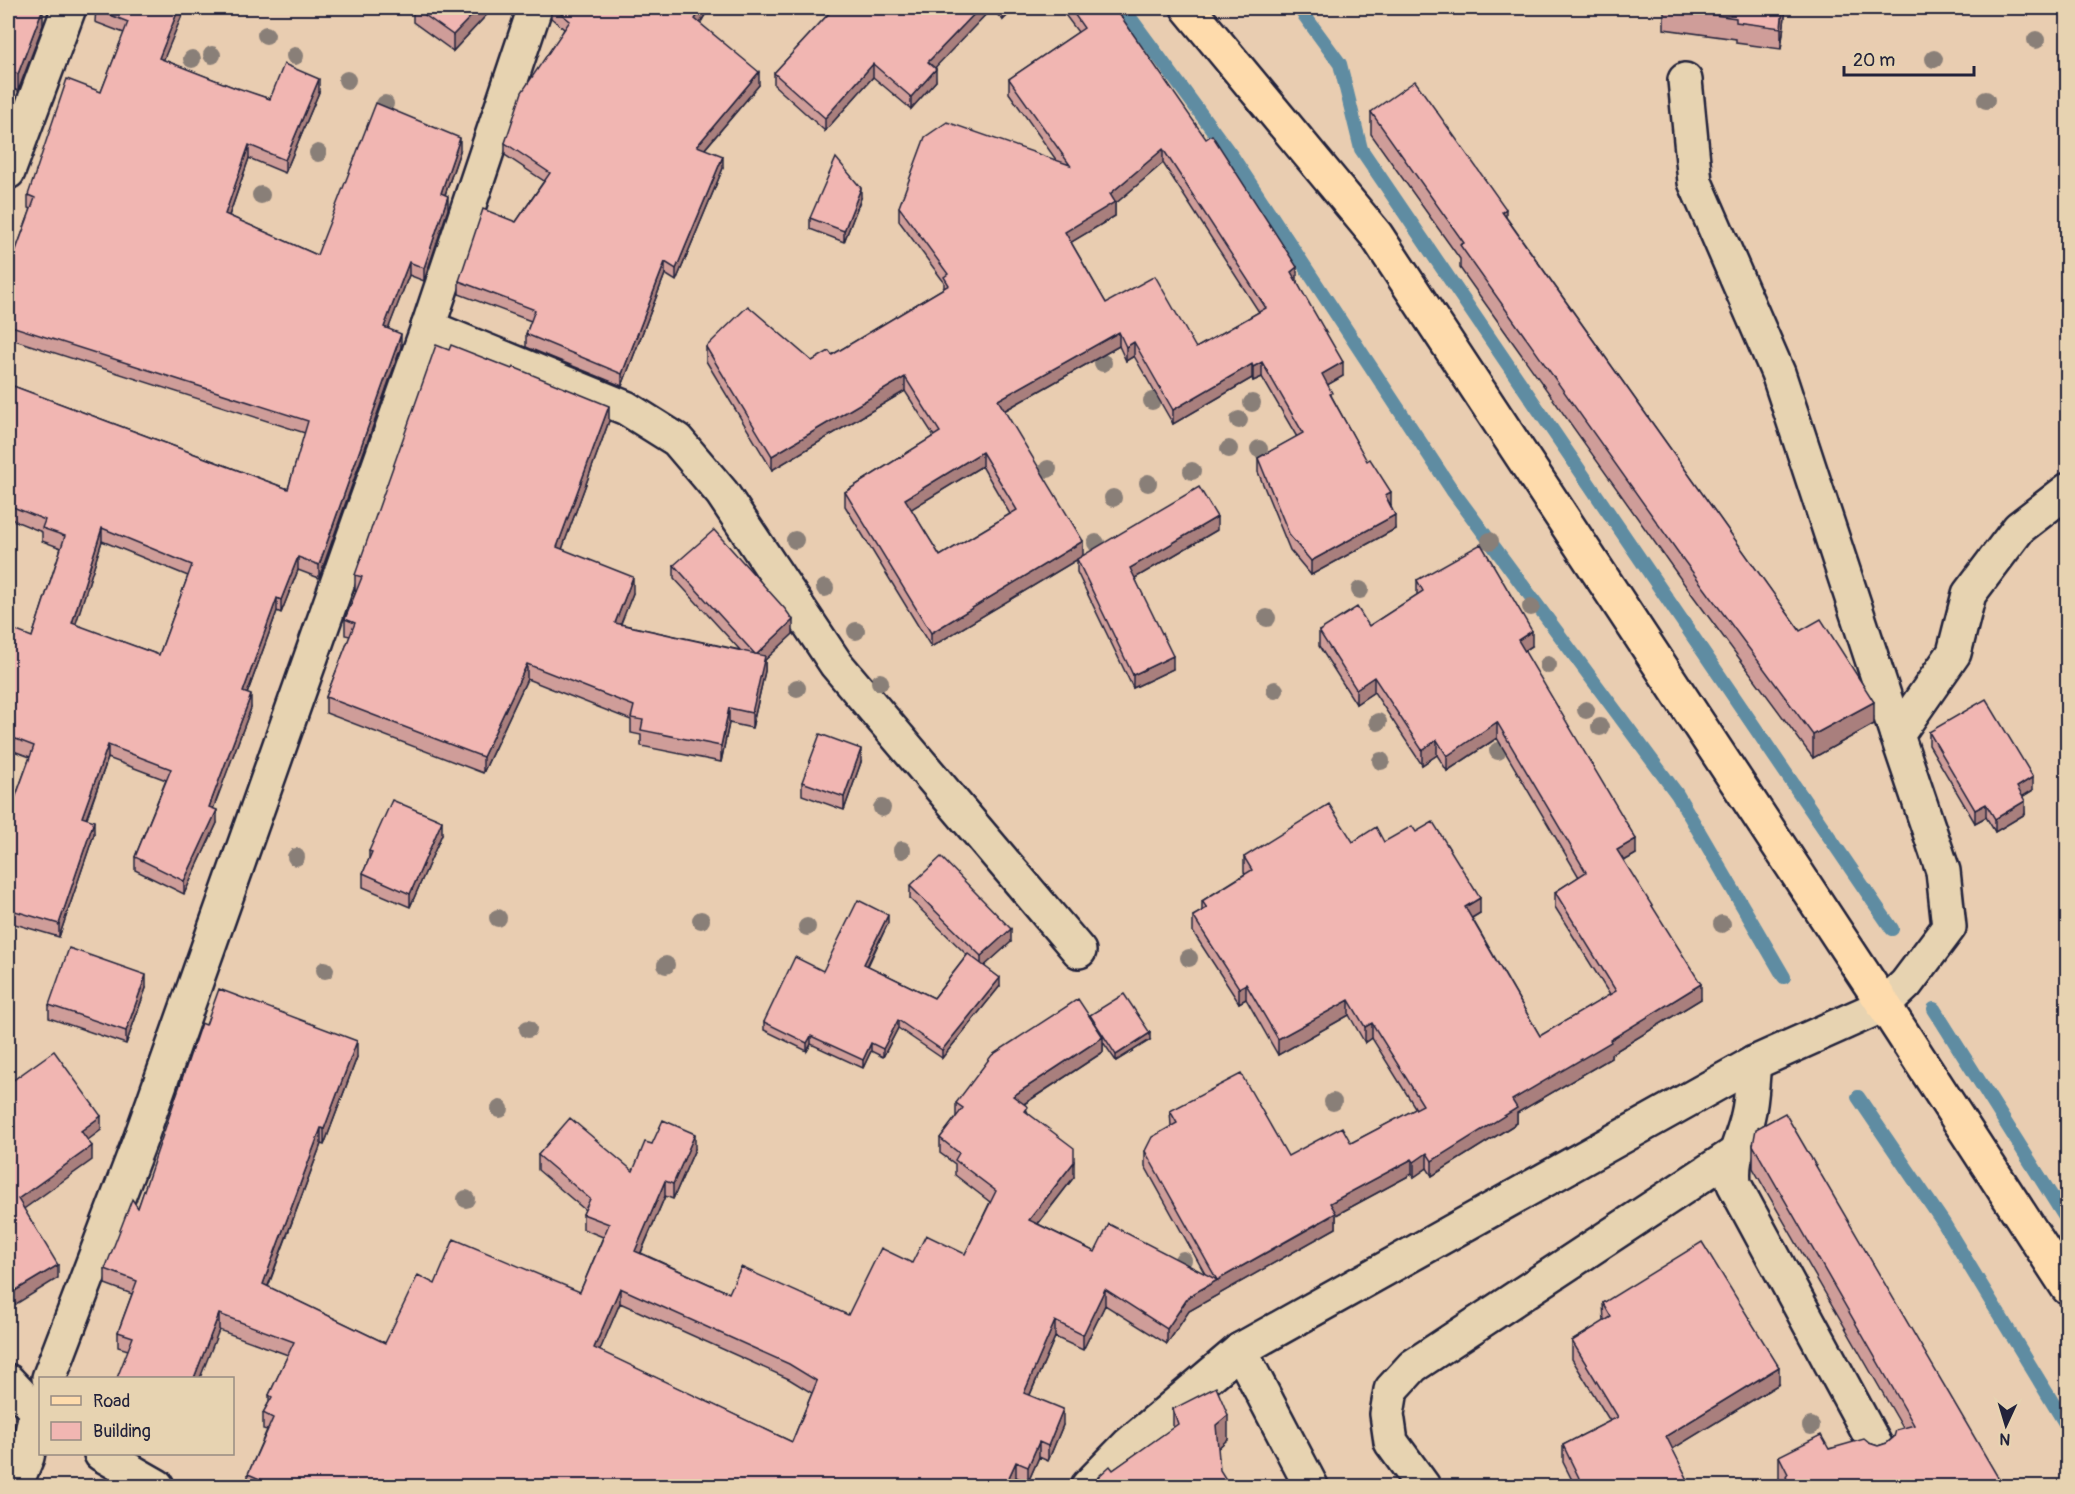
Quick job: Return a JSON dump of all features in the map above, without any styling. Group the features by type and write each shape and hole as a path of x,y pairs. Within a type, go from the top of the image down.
{"main road":[{"path":"1188,8 1376,235 1884,1005 2067,1288"}],"street":[{"path":"8,172 69,8"},
{"path":"49,1377 140,1140 428,327 535,8"},
{"path":"1088,1486 1129,1444 1240,1350 1754,1063 1884,1005 1906,984 1950,927 1943,871 1778,373 1695,182 1685,80"},
{"path":"428,327 626,408 677,440 722,493 836,664 1079,951"},
{"path":"1897,735 1954,652 1969,594 2019,528 2067,490"},
{"path":"1754,1063 1748,1116 1734,1154 1734,1184 1878,1450"},
{"path":"1423,1486 1391,1442 1387,1414 1392,1390 1413,1366 1734,1154"},
{"path":"1240,1350 1311,1486"},
{"path":"8,1381 39,1409 27,1457 15,1486"},
{"path":"103,1455 157,1486"}],"building":[{"path":"8,8 43,8 18,74 8,70"},
{"path":"179,8 159,58 270,99 284,64 319,79 285,160 249,145 225,214 317,255 376,103 460,138 441,193 448,196 424,268 409,262 384,327 401,334 319,565 298,557 281,600 277,598 243,692 251,695 209,807 217,810 184,881 135,857 171,769 108,745 82,817 94,821 59,924 8,909 8,818 34,746 8,736 8,633 9,628 32,637 65,536 42,528 45,520 8,505 8,384 288,489 308,421 8,325 8,272 35,198 28,195 67,79 101,92 128,22 95,9","holes":["102,528 192,565 159,655 72,623"]},
{"path":"415,8 479,8 453,35"},
{"path":"554,8 702,8 695,19 759,72 697,146 723,156 676,269 665,262 622,374 526,334 535,310 459,281 483,209 516,222 550,173 505,143 522,92 570,21"},
{"path":"834,8 980,8 928,62 936,69 911,97 873,64 825,118 774,73"},
{"path":"1070,8 1115,8 1206,139 1212,135 1297,267 1291,272 1343,362 1322,374 1332,393 1330,394 1367,461 1370,459 1391,492 1385,495 1395,515 1311,561 1290,536 1258,458 1303,433 1262,362 1253,367 1252,364 1173,410 1134,342 1126,347 1119,332 998,400 1083,541 931,633 845,492 940,432 905,377 772,456 706,347 748,306 812,361 829,351 832,355 949,285 944,277 948,274 899,207 925,137 947,122 1070,165 1009,79 1084,28","holes":["1163,149 1266,308 1196,348 1155,276 1106,303 1065,232 1115,202 1110,194","982,452 1017,510 940,556 905,499"]},
{"path":"1664,8 1783,8 1781,28 1736,22 1736,18"},
{"path":"1415,81 1506,209 1502,212 1800,631 1821,619 1874,702 1813,735 1685,562 1460,245 1464,243 1371,112"},
{"path":"836,158 861,188 844,231 810,218"},
{"path":"436,345 449,350 451,345 512,369 513,367 609,406 557,547 633,577 615,623 765,656 752,713 729,708 721,746 641,730 643,720 631,718 634,706 527,664 483,757 326,697 355,623 345,619 362,577 355,575"},
{"path":"1199,487 1217,517 1130,568 1173,656 1133,675 1077,559"},
{"path":"714,530 793,620 757,654 674,565"},
{"path":"1481,544 1532,631 1518,640 1636,839 1617,850 1701,984 1610,1040 1611,1042 1512,1100 1517,1108 1432,1161 1427,1153 1414,1162 1412,1159 1330,1203 1336,1213 1189,1296 1167,1329 1105,1289 1083,1335 1055,1321 1024,1393 1063,1409 1048,1446 1039,1442 1028,1467 1016,1462 1005,1486 276,1486 248,1474 273,1418 263,1413 272,1397 269,1395 294,1342 219,1314 194,1377 117,1377 133,1337 118,1332 137,1281 105,1269 132,1199 138,1208 201,1023 206,1025 219,989 357,1041 324,1129 321,1128 263,1284 385,1343 418,1275 435,1284 454,1239 580,1292 609,1224 583,1214 590,1199 538,1155 570,1118 633,1171 645,1142 652,1144 663,1120 695,1134 673,1184 665,1181 635,1251 729,1293 741,1267 848,1315 881,1248 912,1263 926,1235 965,1254 996,1191 955,1160 959,1153 940,1138 963,1108 956,1103 992,1055 1078,999 1103,1037 1013,1096 1028,1107 1025,1111 1074,1148 1074,1162 1029,1220 1095,1252 1109,1224 1217,1280 1145,1151 1152,1137 1177,1123 1170,1111 1241,1074 1288,1156 1342,1127 1351,1143 1423,1105 1372,1023 1365,1027 1349,1000 1278,1039 1246,984 1239,988 1193,916 1207,908 1202,901 1252,870 1244,857 1329,804 1353,842 1376,827 1384,842 1412,826 1416,832 1433,822 1480,898 1465,907 1540,1036 1616,991 1555,892 1586,872 1497,722 1447,756 1437,740 1422,750 1374,677 1356,689 1319,631 1357,607 1369,626 1423,591 1417,580","holes":["620,1288 789,1364 817,1381 792,1442 594,1348"]},
{"path":"1986,699 2033,777 2017,787 2025,801 1995,819 1986,804 1975,810 1929,732"},
{"path":"820,734 861,749 844,797 802,782"},
{"path":"392,800 442,821 410,894 363,873 372,852 369,851"},
{"path":"941,857 1011,929 981,956 910,886"},
{"path":"858,900 888,915 864,964 934,998 968,954 1000,978 942,1050 898,1020 883,1049 871,1043 863,1060 811,1036 807,1043 764,1022 795,957 823,971"},
{"path":"69,948 146,975 126,1031 49,1005"},
{"path":"1124,994 1150,1033 1116,1055 1090,1015"},
{"path":"54,1051 101,1116 81,1131 92,1146 18,1199 58,1265 8,1295 8,1084"},
{"path":"1785,1113 2003,1486 1791,1486 1779,1456 1821,1435 1829,1449 1864,1439 1878,1446 1894,1437 1896,1430 1914,1425 1753,1145 1756,1129"},
{"path":"1702,1242 1779,1367 1666,1436 1691,1486 1583,1486 1563,1445 1618,1417 1572,1341 1611,1317 1603,1303"},
{"path":"1216,1387 1228,1415 1216,1425 1220,1470 1230,1486 1094,1486 1098,1477 1110,1466 1113,1470 1178,1424 1173,1409"}],"waterway":[{"path":"1123,8 1234,159 1452,490 1677,794 1784,977"},
{"path":"1299,8 1340,64 1361,149 1892,929"},
{"path":"1934,1009 2068,1222"},
{"path":"1858,1097 1943,1222 2068,1428"}]}
